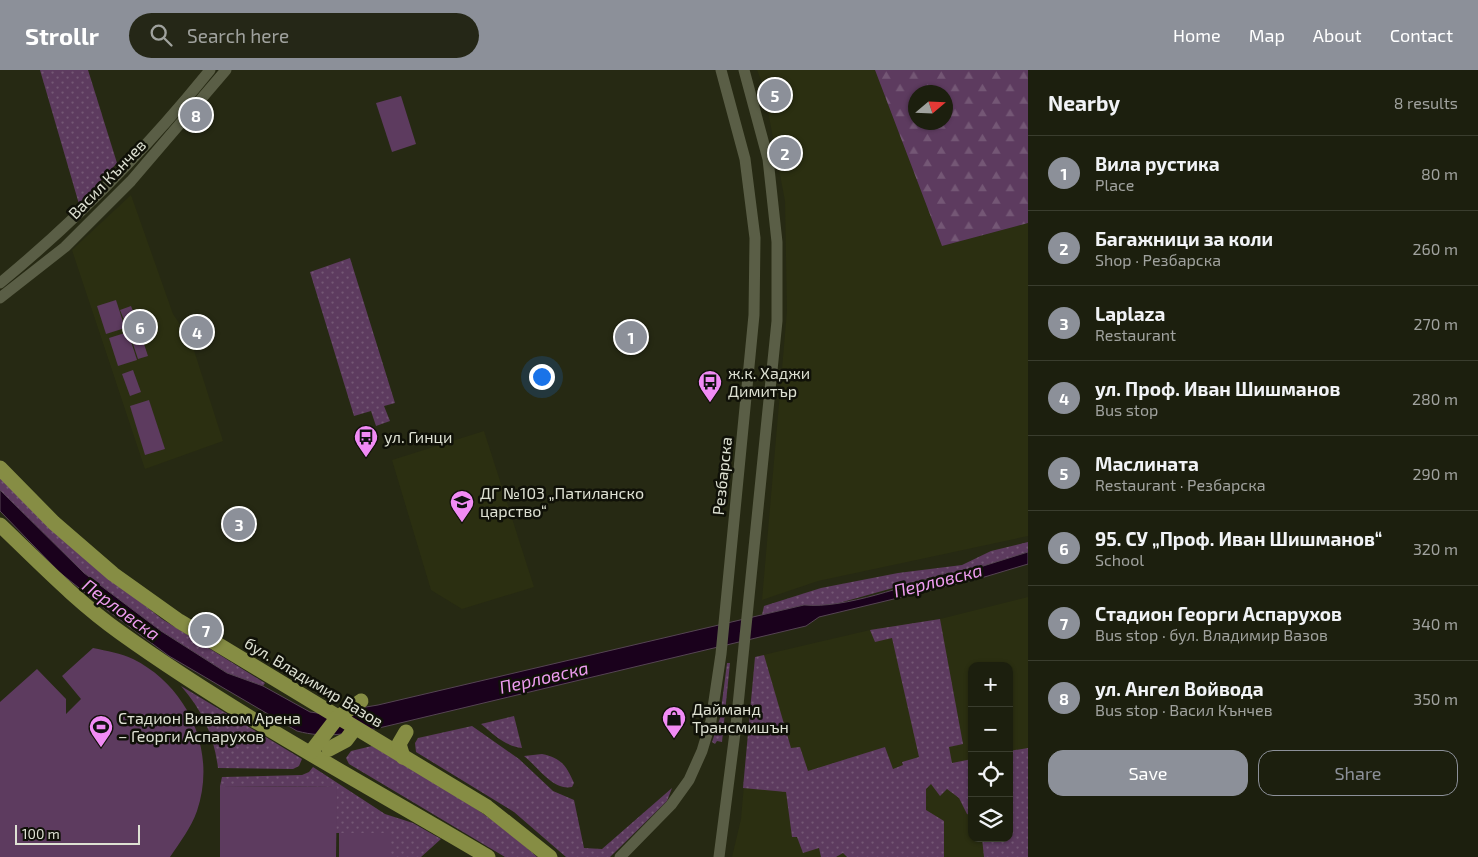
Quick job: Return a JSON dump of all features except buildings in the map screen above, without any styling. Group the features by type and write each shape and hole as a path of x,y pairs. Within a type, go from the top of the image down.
{"main road":[{"name":"бул. Владимир Вазов","path":"0,468 54,522 113,574 179,621 337,718 487,806 550,857"},
{"path":"0,525 58,580 121,633 227,701 488,857"},
{"path":"311,752 337,718 361,701"},
{"path":"329,748 346,740 355,728"},
{"path":"403,757 399,744 406,732"}],"street":[{"name":"Васил Кънчев","path":"0,283 77,216 126,168 210,70"},
{"name":"Васил Кънчев","path":"0,298 64,247 131,181 226,70"},
{"name":"Резбарска","path":"620,857 671,805 689,780 702,751 711,721 721,654 754,316 755,238 745,158 721,70"},
{"path":"719,857 736,725 777,321 777,242 768,159 744,70"}],"shaded area":[{"path":"757,70 875,70 942,246 1028,223 1028,536 818,581 762,600 787,311 785,201 763,85"},
{"path":"131,195 173,314 191,341 223,441 145,469 72,250"},
{"name":"ДГ №103 „Патиланско царство“","path":"484,431 534,587 462,609 431,590 392,460"},
{"path":"1028,597 1028,857 732,857 741,819 755,657 870,630 940,619"}],"green space":[{"path":"40,70 88,70 117,163 79,204"},
{"path":"875,70 1028,70 1028,223 942,246"},
{"path":"401,96 416,144 392,152 376,103"},
{"path":"350,258 395,403 384,406 390,421 376,426 371,411 354,416 310,272"},
{"path":"116,300 125,328 106,334 97,306"},
{"path":"131,306 139,326 128,330 120,310"},
{"path":"128,332 137,360 118,366 109,338"},
{"path":"141,335 148,356 138,359 131,338"},
{"path":"133,370 141,392 130,396 122,374"},
{"path":"149,400 165,449 145,455 130,406"},
{"path":"0,478 95,566 162,619 265,683 263,686 227,673 161,631 84,573 0,490"},
{"path":"1028,542 1028,552 964,572 947,573 839,603 819,607 804,605 762,615 764,606 821,588 898,573 962,565 991,551"},
{"path":"940,619 963,744 949,747 952,763 968,760 968,814 959,798 947,789 940,796 931,784 926,789 926,810 944,821 944,857 847,857 843,853 836,857 821,857 819,848 803,853 797,837 792,837 786,792 743,788 755,657 764,655 791,748 800,747 808,771 885,747 893,769 903,765 902,762 919,757 892,638 875,642 870,630"},
{"name":"Стадион Виваком Арена – Георги Аспарухов","path":"93,648 128,657 153,671 169,686 183,704 193,723 200,744 203,766 202,789 195,817 170,857 0,857 0,702 37,669 66,699 66,714 81,699 62,676"},
{"path":"727,663 730,663 722,742 717,741 715,744 712,742 720,718"},
{"path":"181,686 302,759 299,766 293,769 218,768 206,724 195,704"},
{"path":"514,716 522,748 505,742 481,724"},
{"path":"472,726 519,759 553,791 574,800 584,848 602,849 672,788 667,801 610,857 566,857 514,812 416,752 415,743 418,738"},
{"path":"372,746 479,811 518,840 537,857 505,857 349,764 346,758 351,751"},
{"path":"1028,748 1028,857 984,857 982,842 1013,842 1013,750"},
{"path":"542,754 562,763 574,783 572,787 565,787 552,782 524,756"},
{"path":"313,767 385,814 413,823 441,839 421,857 391,857 391,833 336,833 336,787 220,786 222,777 302,775 309,772"},
{"path":"220,786 337,787 336,857 220,857"},
{"path":"339,833 391,833 391,857 339,857"}],"water":[{"name":"Перловска","path":"0,490 84,573 161,631 227,673 263,686 310,712 324,714 378,705 804,605 820,605 857,600 947,573 964,572 1028,552 1028,564 981,578 819,617 806,626 379,728 358,732 318,735 297,731 169,656 103,607 59,572 0,511"}],"place":[{"name":"Маслината","path":"775,95"},
{"name":"ул. Ангел Войвода","path":"196,115"},
{"name":"Багажници за коли","path":"785,153"},
{"name":"95. СУ „Проф. Иван Шишманов“","path":"140,327"},
{"name":"ул. Проф. Иван Шишманов","path":"197,332"},
{"name":"Вила рустика","path":"631,337"},
{"name":"ж.к. Хаджи Димитър","path":"710,403"},
{"name":"ул. Гинци","path":"366,458"},
{"name":"ДГ №103 „Патиланско царство“","path":"462,523"},
{"name":"Laplaza","path":"239,524"},
{"name":"Стадион Георги Аспарухов","path":"206,630"},
{"name":"Дайманд Трансмишън","path":"674,739"},
{"name":"Стадион Виваком Арена – Георги Аспарухов","path":"101,748"}]}
